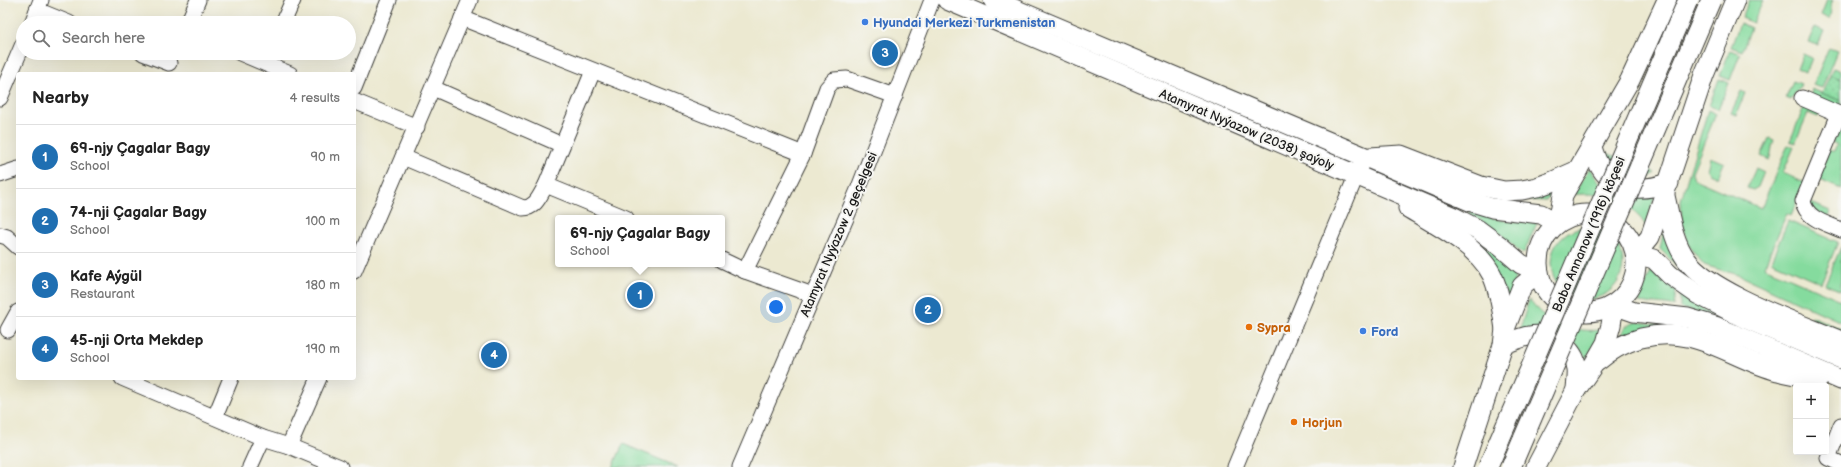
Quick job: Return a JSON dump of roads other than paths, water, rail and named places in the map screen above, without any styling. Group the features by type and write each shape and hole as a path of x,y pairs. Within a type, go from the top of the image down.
{"main road":[{"name":"Atamyrat Nyýazow (2038) şaýoly","path":"947,0 1460,220 1477,229 1521,264 1539,272"},
{"name":"Atamyrat Nyýazow (2038) şaýoly","path":"992,0 1472,202 1492,208 1541,214 1558,223"},
{"path":"1558,223 1563,195 1630,80 1667,0"},
{"name":"Baba Annanow (1916) köçesi","path":"1488,467 1688,0"},
{"name":"Baba Annanow (1916) köçesi","path":"1511,467 1711,0"},
{"path":"1636,254 1650,237 1704,75 1736,0"},
{"path":"1592,146 1599,166 1607,176 1616,183 1636,189 1656,187 1667,189"},
{"path":"1364,157 1401,155 1480,186 1504,191 1522,190 1537,186 1578,170"},
{"path":"1356,175 1474,251 1491,275 1498,291 1504,337"},
{"path":"1667,189 1678,244 1685,258 1695,270 1724,290 1841,341"},
{"path":"1581,214 1606,217 1616,223 1626,232 1634,246 1636,254 1637,269 1633,283 1625,295 1614,305 1605,309 1591,312 1577,311 1568,308 1556,300 1546,290 1539,272 1538,256 1543,241 1558,223 1581,214"},
{"path":"1636,254 1654,259 1670,275 1697,294 1744,318 1841,359"},
{"path":"1462,467 1522,286 1539,272"},
{"path":"1536,467 1576,390 1594,364 1609,335 1614,305"},
{"path":"1614,305 1634,312 1688,318 1715,326 1841,380"},
{"path":"1504,337 1540,335 1553,339 1569,349 1574,357 1578,369 1576,390"},
{"path":"1594,364 1609,352 1624,343 1646,337 1676,335 1703,340 1777,371 1841,384"}],"street":[{"path":"191,16 198,0"},
{"path":"286,16 293,0"},
{"path":"356,83 388,0"},
{"path":"356,266 417,127 470,0"},
{"name":"Atamyrat Nyýazow 2 geçelgesi","path":"740,467 858,190 932,0"},
{"path":"37,11 50,16"},
{"path":"462,18 803,154"},
{"path":"0,98 13,81 19,60"},
{"path":"270,60 287,72"},
{"path":"404,157 523,208 529,208 534,204 546,185 593,71"},
{"path":"745,271 803,154 827,88 834,80 847,79 894,96"},
{"path":"432,88 562,145"},
{"path":"1802,98 1840,115 1803,201 1806,210 1812,216 1841,230"},
{"path":"356,102 417,127"},
{"path":"1235,467 1364,157"},
{"path":"0,175 16,170"},
{"path":"546,185 619,215"},
{"path":"0,235 7,237 16,245"},
{"path":"725,261 745,271 813,295"},
{"path":"9,330 16,316"},
{"path":"127,380 263,438 289,446 340,467"},
{"path":"215,417 230,380"},
{"path":"289,446 318,380"},
{"path":"1831,463 1841,426"},
{"path":"250,467 263,438"}],"place":[{"name":"Hyundai Merkezi Turkmenistan","path":"865,22"},
{"name":"Kafe Aýgül","path":"885,53"},
{"name":"69-njy Çagalar Bagy","path":"640,295"},
{"name":"74-nji Çagalar Bagy","path":"928,310"},
{"name":"Sypra","path":"1249,327"},
{"name":"Ford","path":"1363,331"},
{"name":"45-nji Orta Mekdep","path":"494,355"},
{"name":"Horjun","path":"1294,422"}]}
